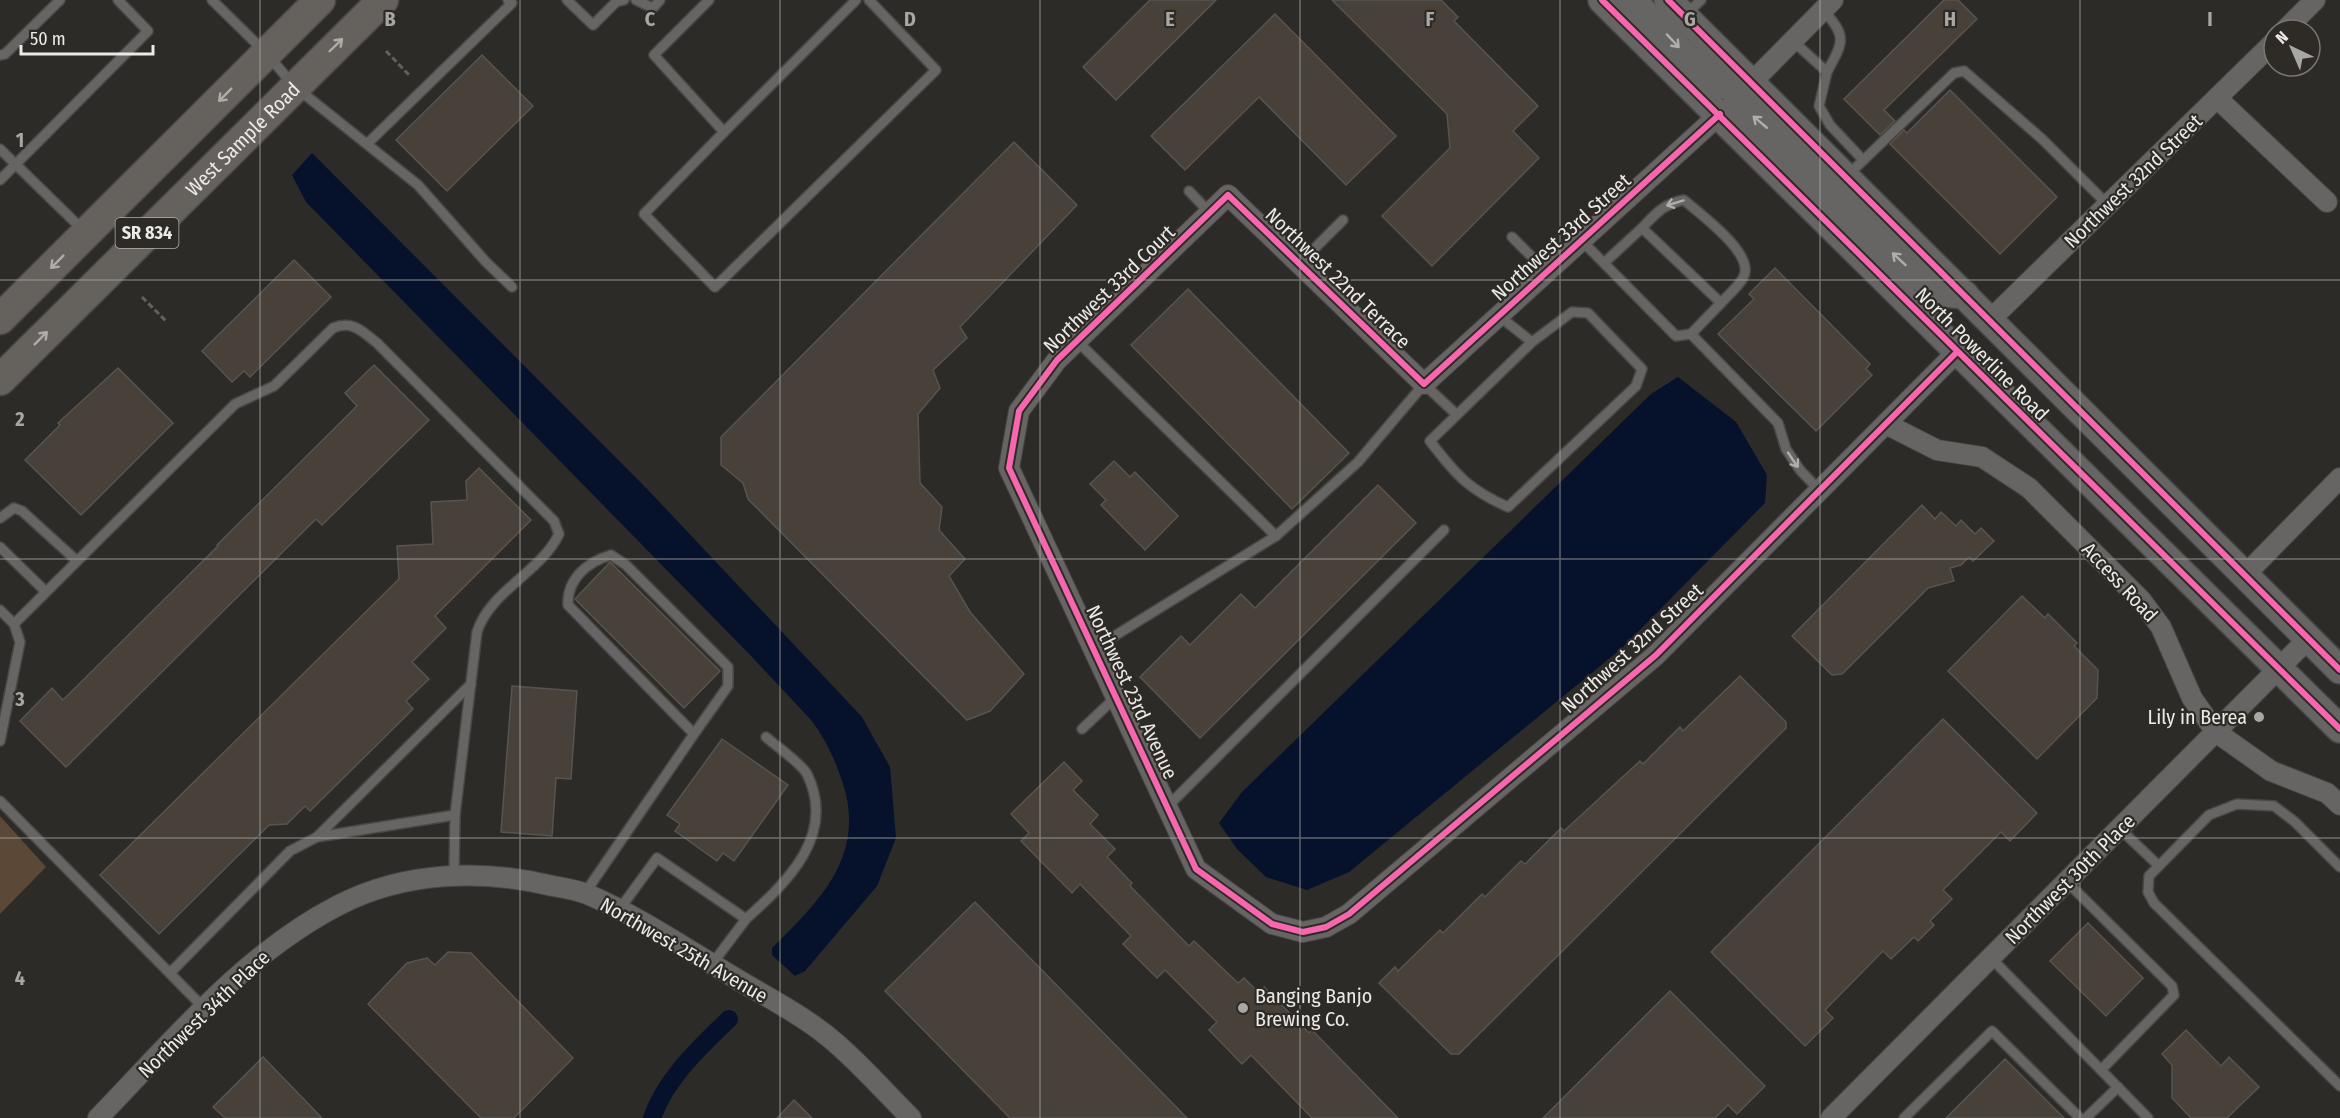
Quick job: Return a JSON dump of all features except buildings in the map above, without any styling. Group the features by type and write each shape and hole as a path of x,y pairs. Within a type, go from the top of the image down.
{"main road":[{"name":"SR 834","path":"0,319 320,0"},
{"name":"West Sample Road","path":"0,380 383,0"},
{"name":"North Powerline Road","path":"1602,0 1720,114 1956,353 2340,729"},
{"path":"1632,0 1701,71 1719,83 1735,88 1752,82"},
{"name":"North Powerline Road","path":"1684,5 1752,82 1855,168 1966,295 2340,670"},
{"path":"1720,114 1742,110 1754,117 1915,273 1942,293 1966,295"}],"street":[{"path":"2297,18 2315,0"},
{"path":"1752,82 1828,5"},
{"name":"Northwest 32nd Street","path":"1991,319 2262,54"},
{"path":"2218,99 2327,202"},
{"name":"Northwest 33rd Street","path":"1424,384 1720,114"},
{"name":"Northwest 33rd Court","path":"1019,411 1057,360 1228,195"},
{"name":"Northwest 22nd Terrace","path":"1228,195 1424,384"},
{"name":"Northwest 32nd Street","path":"1302,932 1326,927 1349,914 1656,655 1956,353"},
{"name":"Northwest 23rd Avenue","path":"1019,411 1009,468 1095,648 1196,869 1272,924 1302,932"},
{"name":"Access Road","path":"1886,424 1937,450 1982,458 2029,488 2140,600 2161,627 2192,698 2216,732 2271,771 2327,793 2340,805"},
{"path":"2244,576 2340,478"},
{"name":"Northwest 30th Place","path":"1831,1118 2308,639"},
{"name":"Northwest 25th Avenue","path":"382,888 419,879 454,875 515,877 585,893 619,910 802,1019 838,1044 911,1118"},
{"name":"Northwest 34th Place","path":"98,1118 242,972 290,933 340,904 382,888"}],"lane":[{"path":"0,55 5,54 60,0"},
{"path":"0,180 148,31 118,0"},
{"path":"212,0 267,54 294,86 418,185 486,262 512,287"},
{"path":"567,0 593,25 615,2 624,0"},
{"path":"636,0 653,8 660,0"},
{"path":"709,0 654,55 724,132"},
{"path":"856,0 644,214 715,287 936,70 869,0"},
{"path":"367,144 512,1"},
{"path":"1828,5 1839,27 1842,44 1827,72 1819,105 1855,168 1954,73 1964,71 2042,139 2108,205"},
{"path":"1793,41 1827,72"},
{"path":"0,149 86,233"},
{"path":"1189,191 1210,213"},
{"path":"1582,241 1676,336 1691,334 1744,278 1747,266 1740,252 1684,200 1660,209 1604,263"},
{"path":"1299,264 1343,220"},
{"path":"1642,228 1721,303"},
{"path":"1512,237 1547,272"},
{"path":"1572,312 1588,313 1642,369 1636,386 1508,507 1489,499 1456,476 1430,441 1532,342 1572,312"},
{"path":"1499,316 1532,342"},
{"path":"14,624 235,404 274,386 333,328 343,324 356,327 376,343 554,521 559,534 553,547 480,621 455,815 454,875"},
{"path":"1691,334 1778,423 1785,449 1800,470 1820,491"},
{"path":"1077,341 1276,536"},
{"path":"1095,648 1276,536 1358,462 1424,384 1456,414"},
{"path":"0,518 14,508 22,511 77,561"},
{"path":"1167,807 1444,530"},
{"path":"0,547 46,592"},
{"path":"585,893 728,686 729,667 626,565 611,555 595,560 579,574 568,591 568,605 694,734"},
{"path":"0,610 14,624 20,642 0,741"},
{"path":"170,974 290,851 317,837 471,684"},
{"path":"1082,729 1117,696"},
{"path":"712,964 746,919 776,892 807,854 817,813 807,773 766,737"},
{"path":"0,801 205,1009"},
{"path":"2340,867 2295,822 2274,806 2237,804 2209,815 2149,876 2148,892 2154,903 2340,1086"},
{"path":"317,837 455,815"},
{"path":"2120,829 2159,866"},
{"path":"619,910 657,858 746,919"},
{"path":"2067,882 2172,986 2174,995 2101,1070"},
{"path":"1991,958 2148,1118"},
{"path":"1904,1118 1992,1031 2080,1118"},
{"path":"2086,1118 2118,1087"}],"path":[{"path":"386,51 410,76"},
{"path":"142,297 166,321"}],"shaded area":[{"path":"0,816 46,867 0,914"}],"water":[{"path":"312,153 650,492 862,717 890,767 896,838 877,886 805,971 795,976 772,955 772,948 824,891 845,850 849,827 848,802 840,775 823,738 810,719 754,659 306,202 292,175"},
{"path":"1678,377 1736,422 1767,475 1765,503 1622,648 1349,872 1307,890 1266,877 1237,849 1219,823 1242,792 1651,394"}],"waterway":[{"path":"652,1118 658,1103 684,1064 729,1019"}],"cycle path":[{"path":"1602,0 2340,729"},
{"path":"1668,0 2340,670"},
{"path":"1720,114 1424,384 1228,195 1057,360 1019,411 1009,468 1196,869 1272,924 1303,932 1326,927 1349,914 1656,655 1956,353"}],"place":[{"name":"Lily in Berea","path":"2259,717"},
{"name":"Banging Banjo Brewing Co.","path":"1243,1008"}]}
